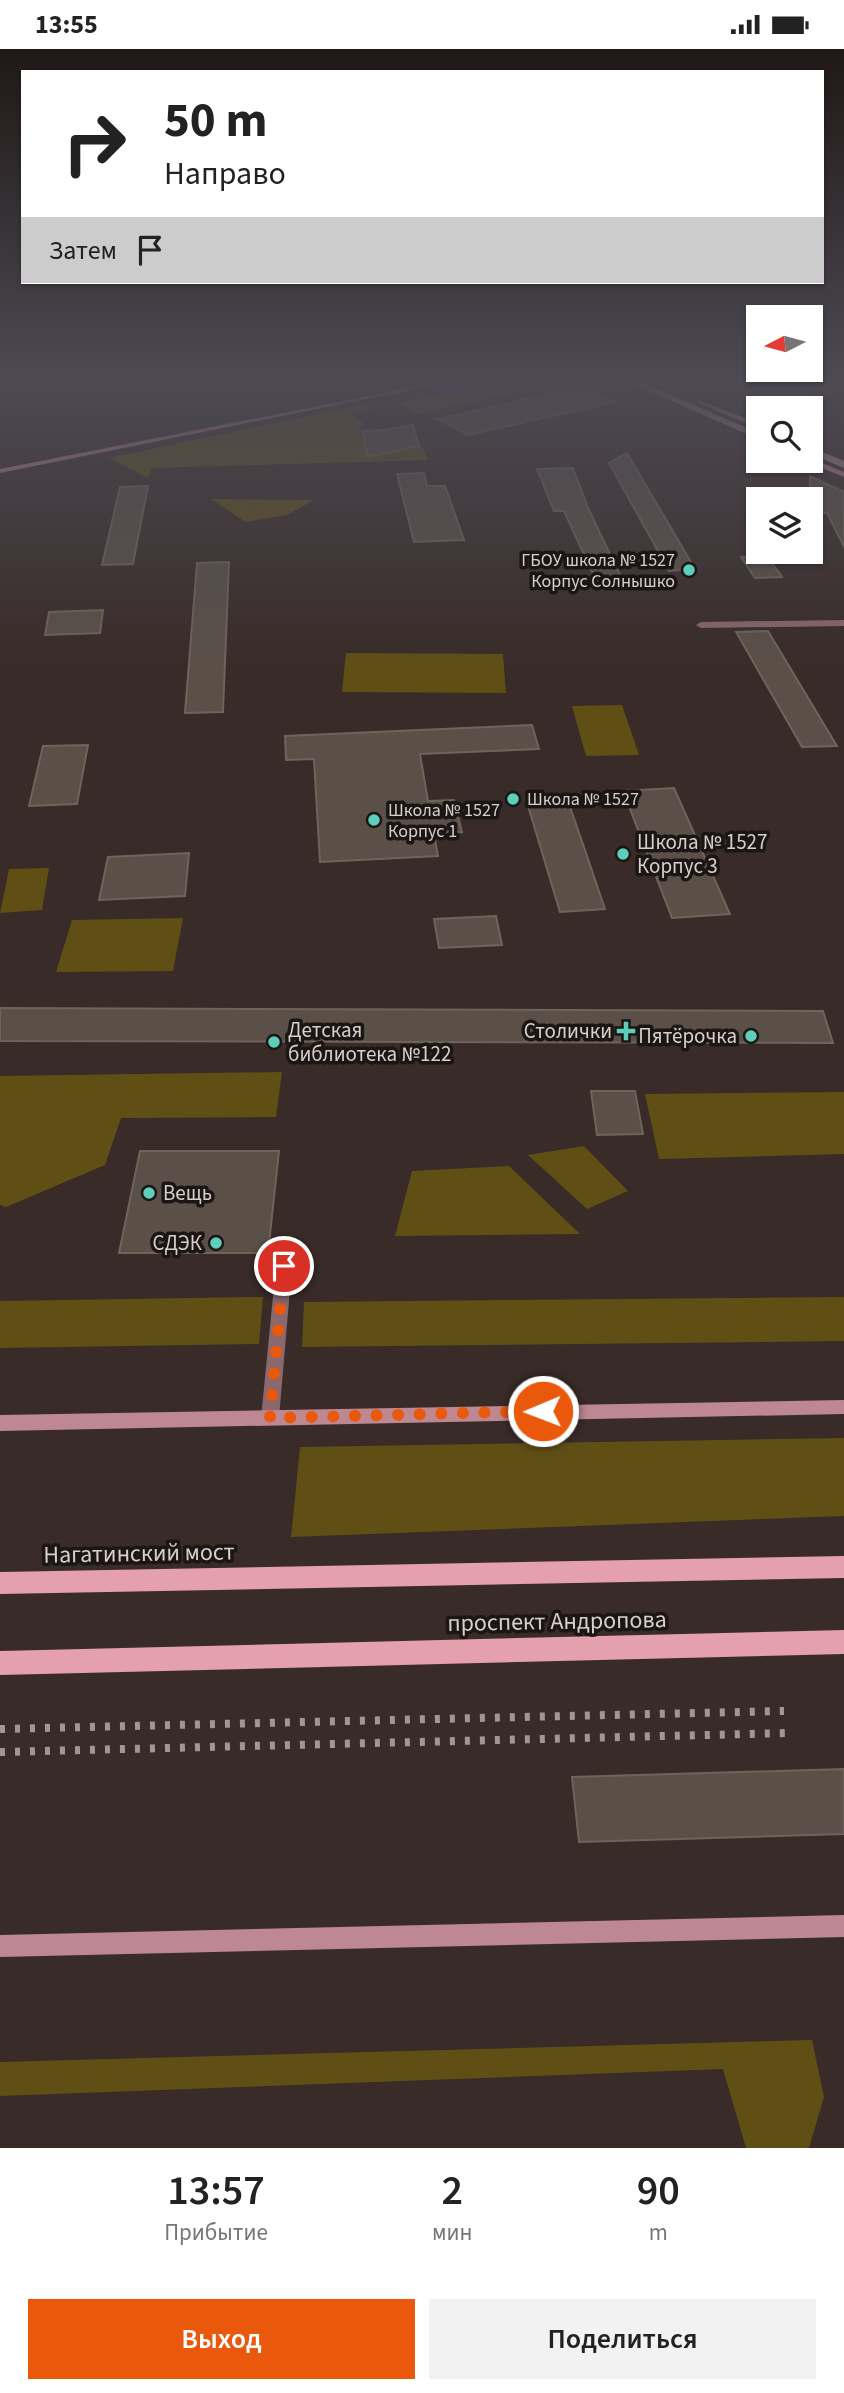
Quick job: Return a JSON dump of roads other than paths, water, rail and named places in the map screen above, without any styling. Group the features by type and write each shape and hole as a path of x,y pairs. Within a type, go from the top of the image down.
{"main road":[{"name":"Нагатинский мост","path":"0,1583 844,1567"},
{"name":"проспект Андропова","path":"0,1663 844,1642"}],"street":[{"path":"701,625 844,623"},
{"path":"270,1418 284,1266"},
{"path":"0,1423 844,1407"},
{"path":"0,1946 844,1926"}],"railway":[{"path":"0,1729 784,1711"},
{"path":"0,1752 789,1733"}],"place":[{"name":"ГБОУ школа № 1527 Корпус Солнышко","path":"689,570"},
{"name":"Школа № 1527","path":"513,799"},
{"name":"Школа № 1527 Корпус 1","path":"374,820"},
{"name":"Школа № 1527 Корпус 3","path":"623,854"},
{"name":"Столички","path":"626,1031"},
{"name":"Пятёрочка","path":"751,1036"},
{"name":"Детская библиотека №122","path":"274,1042"},
{"name":"Вещь","path":"149,1193"},
{"name":"СДЭК","path":"216,1243"}]}
